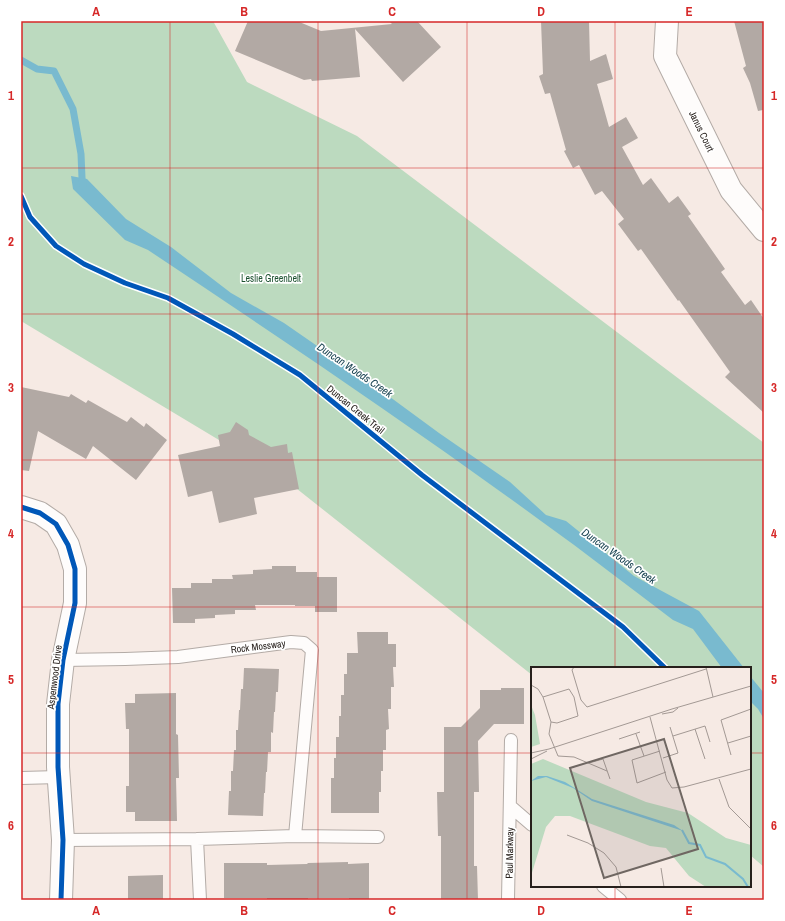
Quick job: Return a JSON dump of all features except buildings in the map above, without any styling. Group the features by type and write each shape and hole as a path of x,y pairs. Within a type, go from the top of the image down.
{"street":[{"name":"Janus Court","path":"666,21 665,56 731,190 764,230"},
{"name":"Aspenwood Drive","path":"21,507 40,513 56,524 68,545 75,569 75,603 63,660 58,704 59,777 63,840 61,900"}],"lane":[{"name":"Rock Mossway","path":"63,660 178,657 291,642 304,643 312,650 295,836"},
{"name":"Paul Markway","path":"508,900 511,740"},
{"path":"21,778 59,777"},
{"name":"Paul Markway","path":"510,806 531,824"},
{"path":"63,840 197,839 295,836 378,837"},
{"path":"197,839 200,900"},
{"path":"604,887 620,900"}],"green space":[{"name":"Leslie Greenbelt","path":"21,21 213,21 247,82 357,136 764,443 764,867 751,856 751,667 531,667 531,674 287,481 21,321"}],"water":[{"path":"71,176 87,179 126,219 171,247 231,293 284,323 375,386 439,433 510,482 546,515 566,521 634,576 699,611 743,667 721,667 693,629 673,620 493,486 346,383 148,250 125,240 73,189"},
{"path":"751,677 764,693 764,719 758,709 751,702"}],"waterway":[{"name":"Duncan Woods Creek","path":"21,60 37,69 54,71 73,109 81,154 83,186"}],"cycle path":[{"name":"Duncan Creek Trail","path":"21,196 30,217 56,246 84,264 125,283 168,298 233,334 300,375 422,475 623,627 664,667"},
{"path":"21,507 40,513 56,524 68,545 75,569 75,603 63,660 58,704 58,767 63,840 61,900"}]}
